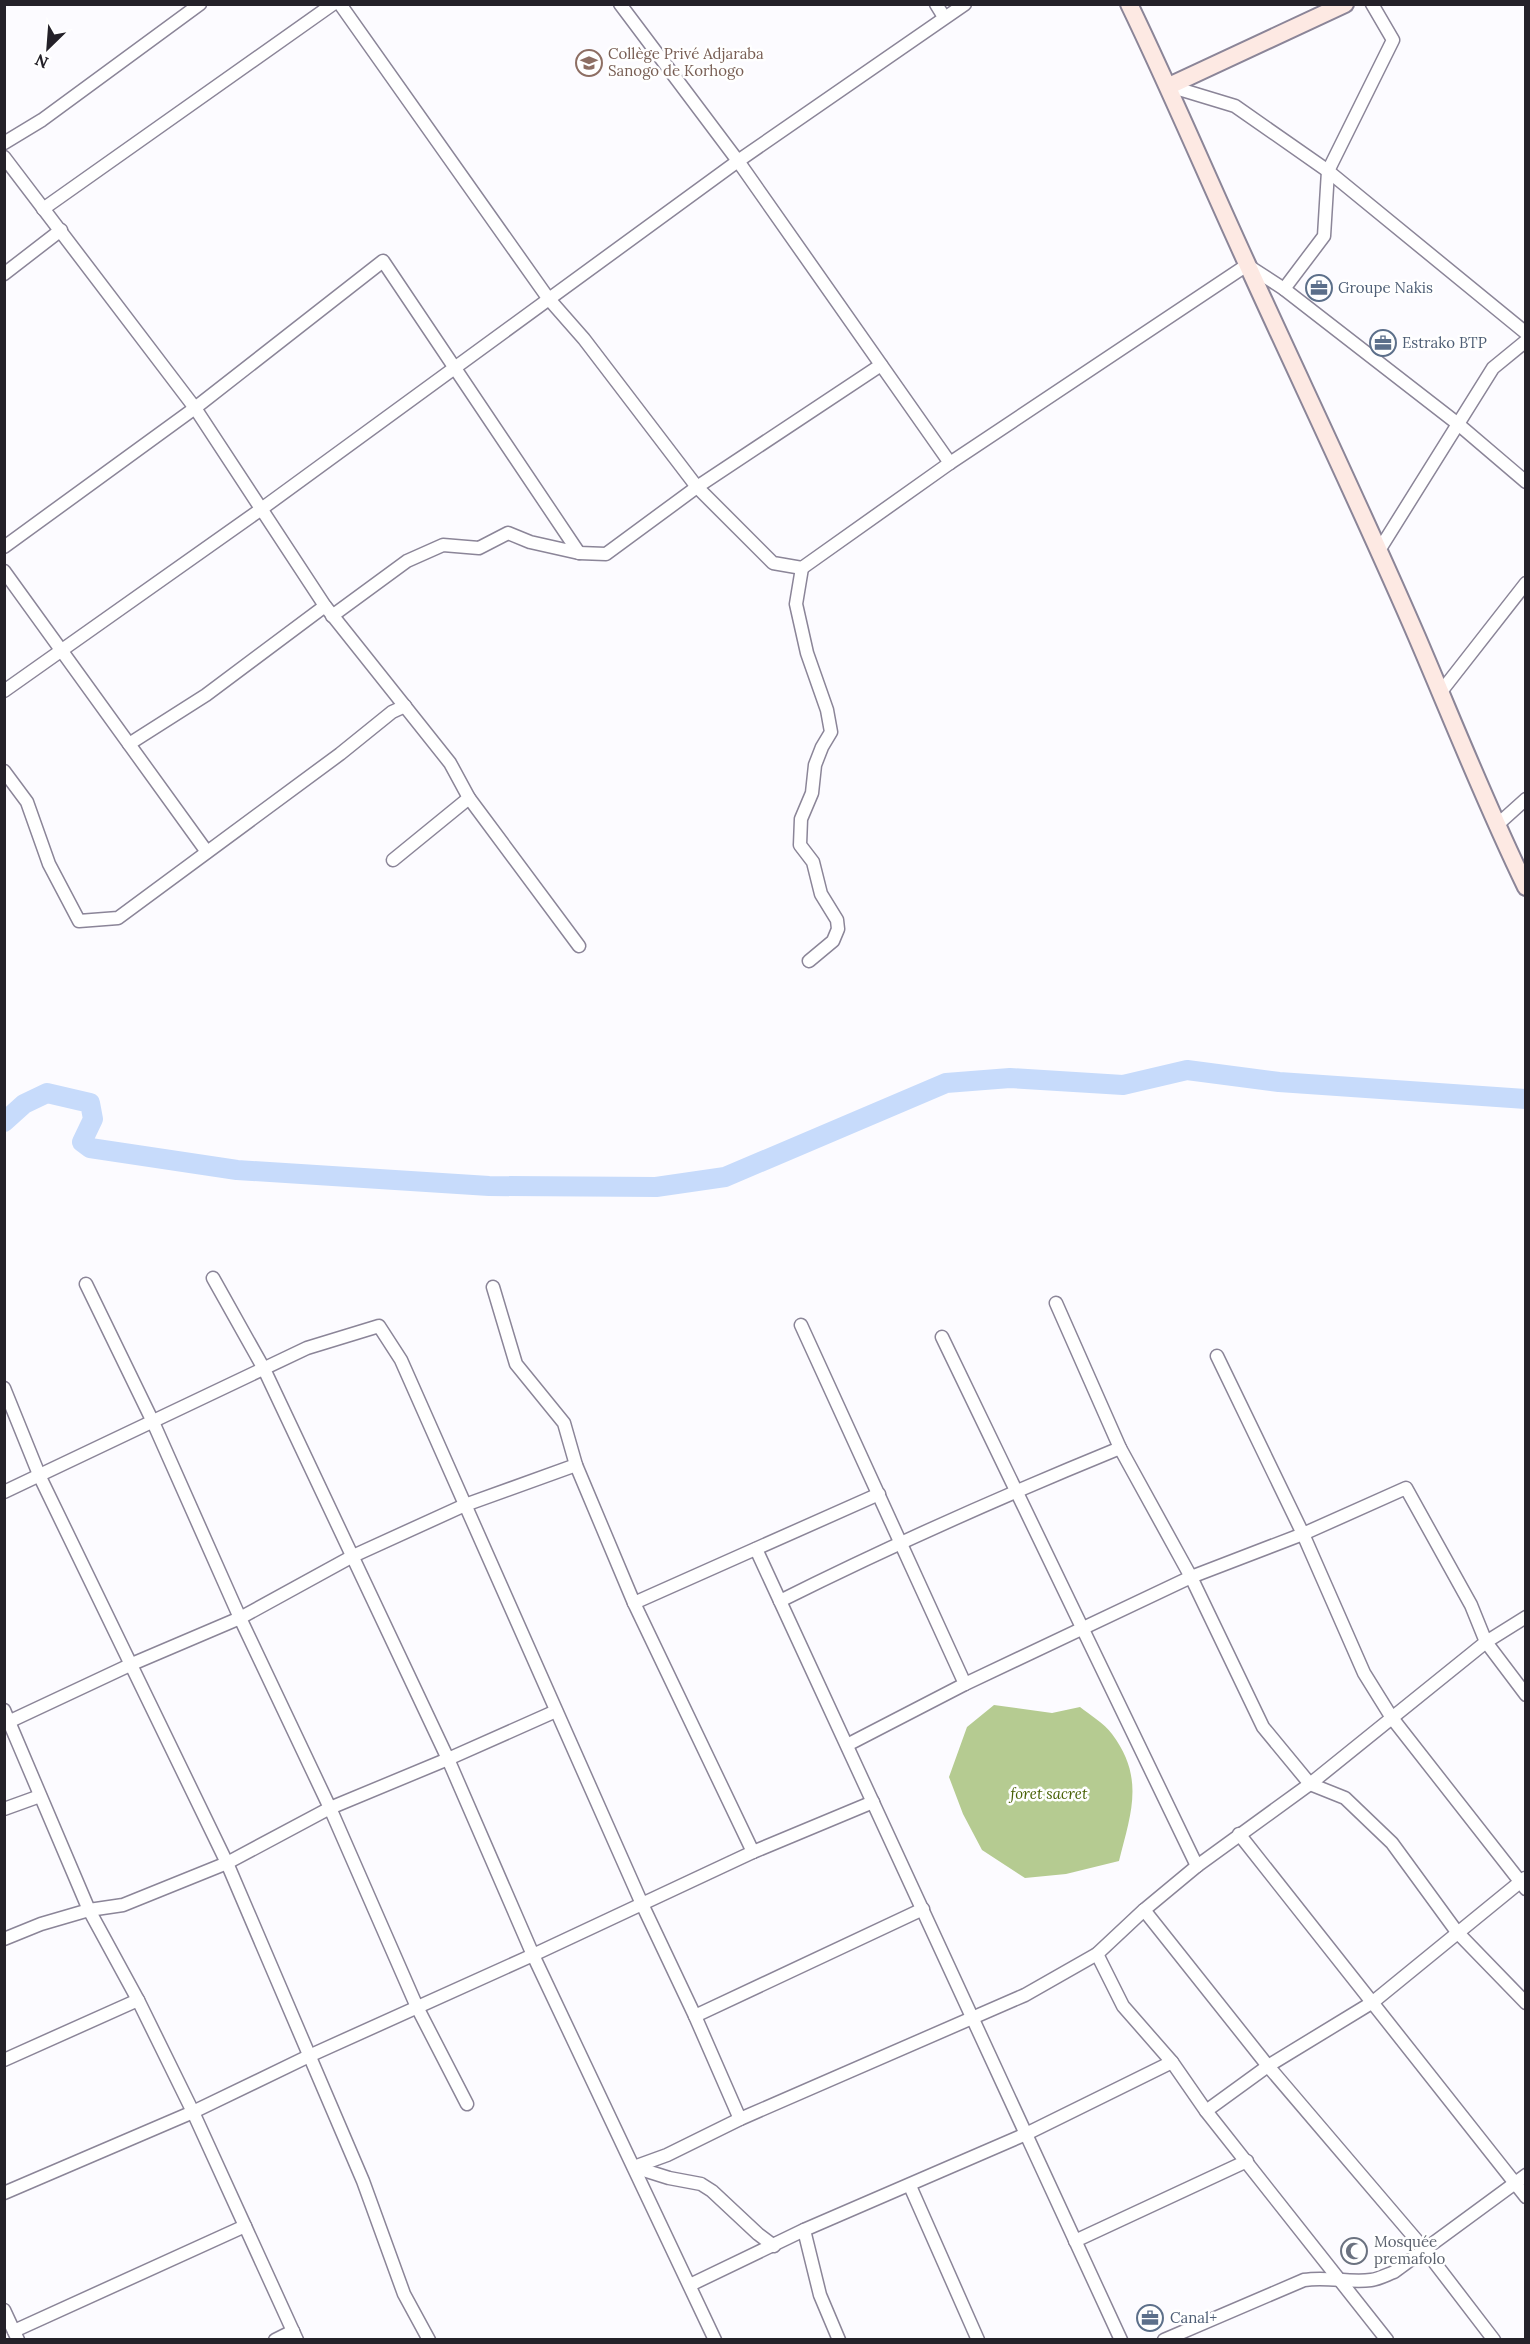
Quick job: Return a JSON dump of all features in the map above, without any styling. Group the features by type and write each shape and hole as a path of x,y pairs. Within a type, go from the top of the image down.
{"main road":[{"path":"1130,4 1169,86 1247,265 1316,410 1496,826 1526,887"},
{"path":"1169,86 1345,4"}],"street":[{"path":"4,142 42,120 200,4"},
{"path":"43,209 333,4"},
{"path":"340,4 548,298 584,339 697,487 773,563 802,568 950,463 1247,265 1284,289 1458,424 1526,482"},
{"path":"620,4 738,161 950,463"},
{"path":"936,4 944,17"},
{"path":"4,691 260,510 738,161 964,4"},
{"path":"1284,289 1324,236 1328,171 1393,40 1372,4"},
{"path":"1169,86 1235,106 1328,171 1526,333"},
{"path":"4,157 195,408 260,510 329,611 450,763 469,798 579,946"},
{"path":"4,274 60,230"},
{"path":"4,548 195,408 383,261 579,553"},
{"path":"1378,552 1493,368 1526,341"},
{"path":"129,744 407,561 443,545 478,548 508,533 530,542 579,553 606,554 697,487 881,365"},
{"path":"802,568 796,604 807,653 827,710 831,732 815,765 812,793 801,819 800,845 813,862 821,894 837,920 838,929 833,941 809,961"},
{"path":"4,571 207,852"},
{"path":"1440,693 1526,583"},
{"path":"4,771 27,802 49,864 79,921 118,918 340,754 392,712 405,706"},
{"path":"393,860 469,798"},
{"path":"1496,826 1526,799"},
{"path":"213,1278 264,1369 353,1556 448,1759 533,1955 716,2340"},
{"path":"86,1284 153,1422 240,1618 330,1808 417,2007 466,2104"},
{"path":"492,1287 516,1364 564,1423 576,1465 634,1603 753,1852"},
{"path":"1056,1303 1120,1448 1191,1577 1263,1727 1310,1784 1345,1798 1392,1843 1457,1932 1526,2003"},
{"path":"801,1324 965,1684"},
{"path":"4,1492 307,1348 379,1326 400,1360 740,2119"},
{"path":"942,1337 1197,1866"},
{"path":"1206,2111 1268,2066 1373,2002 1457,1932 1524,1883 1392,1718 1364,1672 1303,1534 1217,1356"},
{"path":"4,1388 40,1476 227,1863 363,2181 404,2294 429,2340"},
{"path":"780,1600 900,1541 1016,1490 1120,1448"},
{"path":"275,2340 295,2335 194,2112 138,2000 89,1910 6,1719 240,1618 353,1556 465,1505 576,1465"},
{"path":"847,1745 965,1684 1191,1577 1303,1534 1406,1488 1471,1605 1486,1642 1526,1695"},
{"path":"634,1603 879,1494"},
{"path":"756,1549 1121,2340"},
{"path":"634,2167 667,2155 740,2119 1025,1995 1097,1954 1144,1910 1197,1866 1310,1784 1486,1642 1526,1617"},
{"path":"4,1939 41,1924 89,1910 123,1905 227,1863 330,1808 556,1711"},
{"path":"4,1809 40,1796"},
{"path":"4,2193 194,2112 309,2056 753,1852 873,1802"},
{"path":"1239,1834 1526,2197"},
{"path":"695,2016 923,1910"},
{"path":"1144,1910 1268,2066 1425,2250 1494,2340"},
{"path":"1097,1954 1123,2006 1172,2062 1206,2111 1387,2340"},
{"path":"4,2060 138,2000"},
{"path":"690,2285 804,2230 1026,2134 1172,2062"},
{"path":"1075,2241 1246,2161"},
{"path":"634,2167 669,2178 701,2184 774,2246"},
{"path":"1164,2340 1304,2280 1321,2277 1373,2280 1394,2272 1526,2175"},
{"path":"909,2186 978,2340"},
{"path":"4,2310 16,2335 245,2226"},
{"path":"804,2230 819,2295 839,2340"}],"green space":[{"name":"foret sacret","path":"994,1705 1052,1713 1080,1707 1109,1730 1122,1750 1132,1781 1131,1811 1119,1861 1066,1874 1025,1878 982,1850 963,1814 949,1777 967,1727"}],"waterway":[{"path":"4,1122 24,1104 47,1093 90,1103 93,1119 82,1142 90,1148 237,1170 489,1186 656,1187 725,1177 946,1083 1010,1078 1123,1085 1187,1070 1279,1082 1526,1099"}],"place":[{"name":"Collège Privé Adjaraba Sanogo de Korhogo","path":"589,63"},
{"name":"Groupe Nakis","path":"1319,288"},
{"name":"Estrako BTP","path":"1383,343"},
{"name":"Mosquée premafolo","path":"1354,2251"},
{"name":"Canal+","path":"1150,2318"}]}
